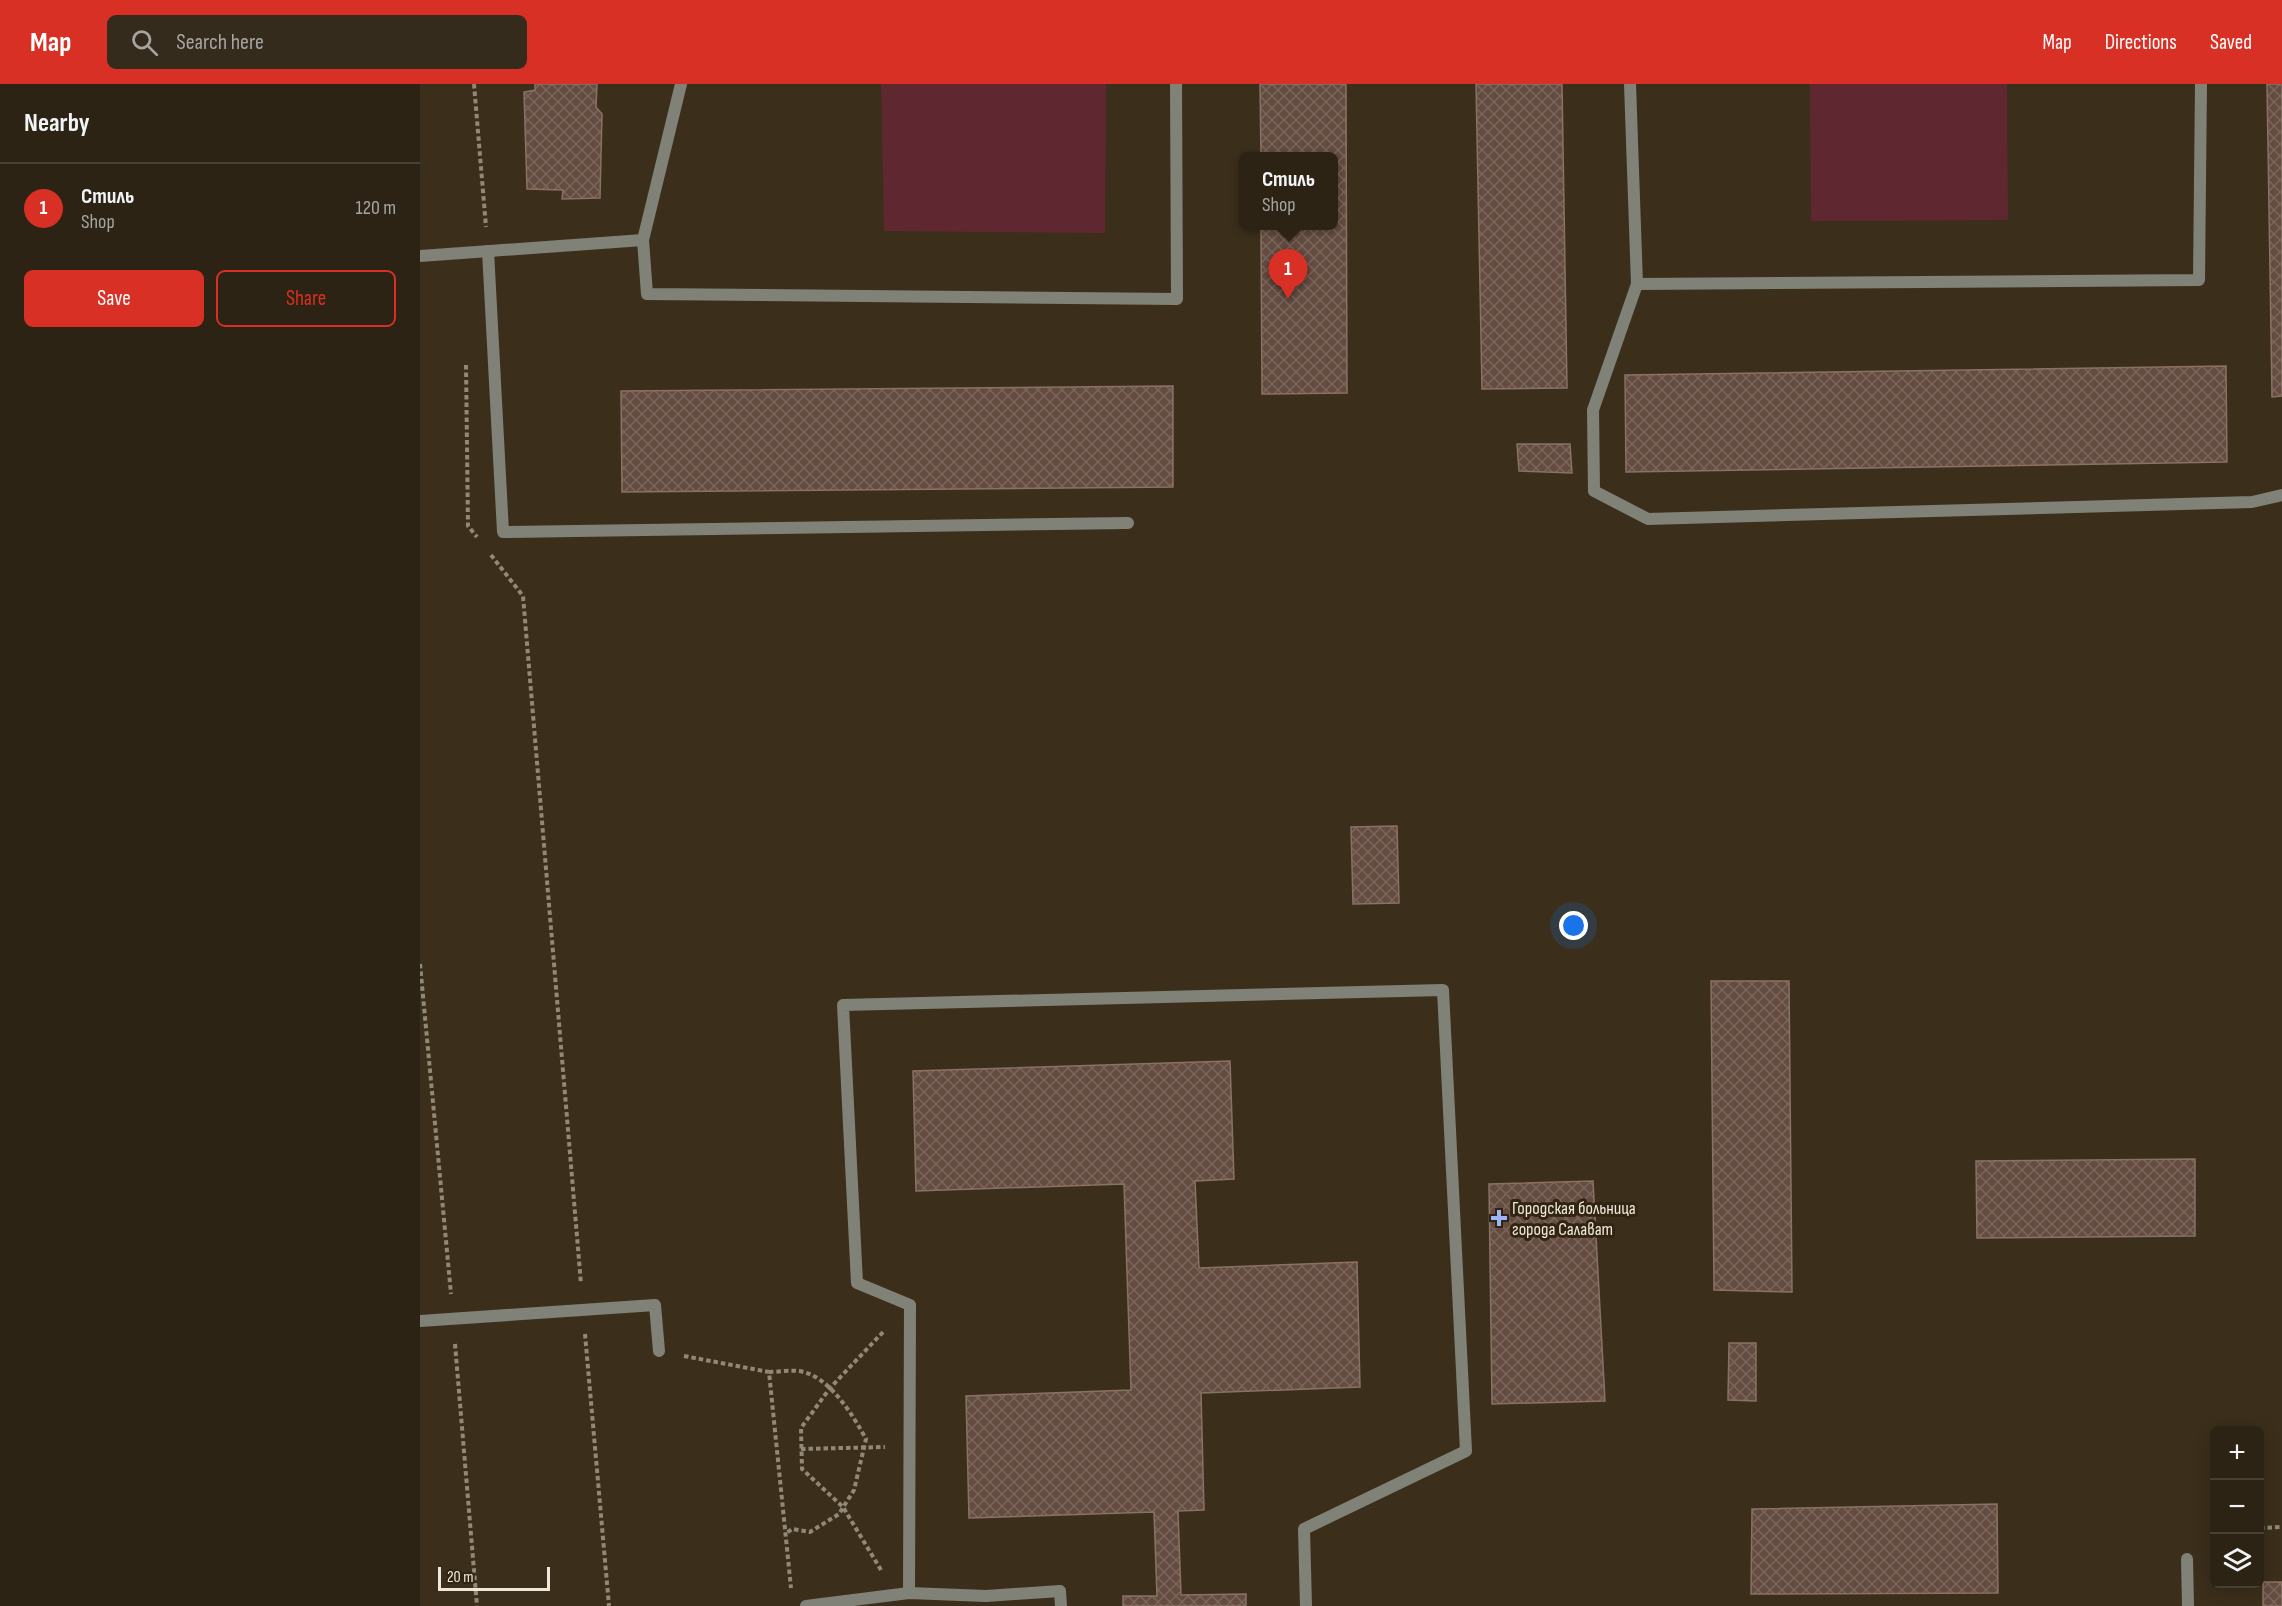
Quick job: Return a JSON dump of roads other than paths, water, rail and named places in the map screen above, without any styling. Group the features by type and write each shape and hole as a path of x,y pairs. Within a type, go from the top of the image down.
{"lane":[{"path":"681,84 644,240 647,294 1177,299 1176,84"},
{"path":"1630,84 1637,284 1593,410 1594,491 1648,519 2252,502 2282,495"},
{"path":"1637,284 2199,280 2201,84"},
{"path":"420,256 644,240"},
{"path":"488,251 503,532 1128,523"},
{"path":"909,1593 910,1305 857,1283 843,1005 1443,990 1466,1451 1304,1529 1306,1606"},
{"path":"420,1321 656,1305 659,1351"},
{"path":"2187,1559 2188,1606"},
{"path":"806,1606 909,1593 986,1596 1060,1591 1061,1606"}],"place":[{"name":"Стиль","path":"1288,299"},
{"name":"Городская больница города Салават","path":"1499,1218"}]}
